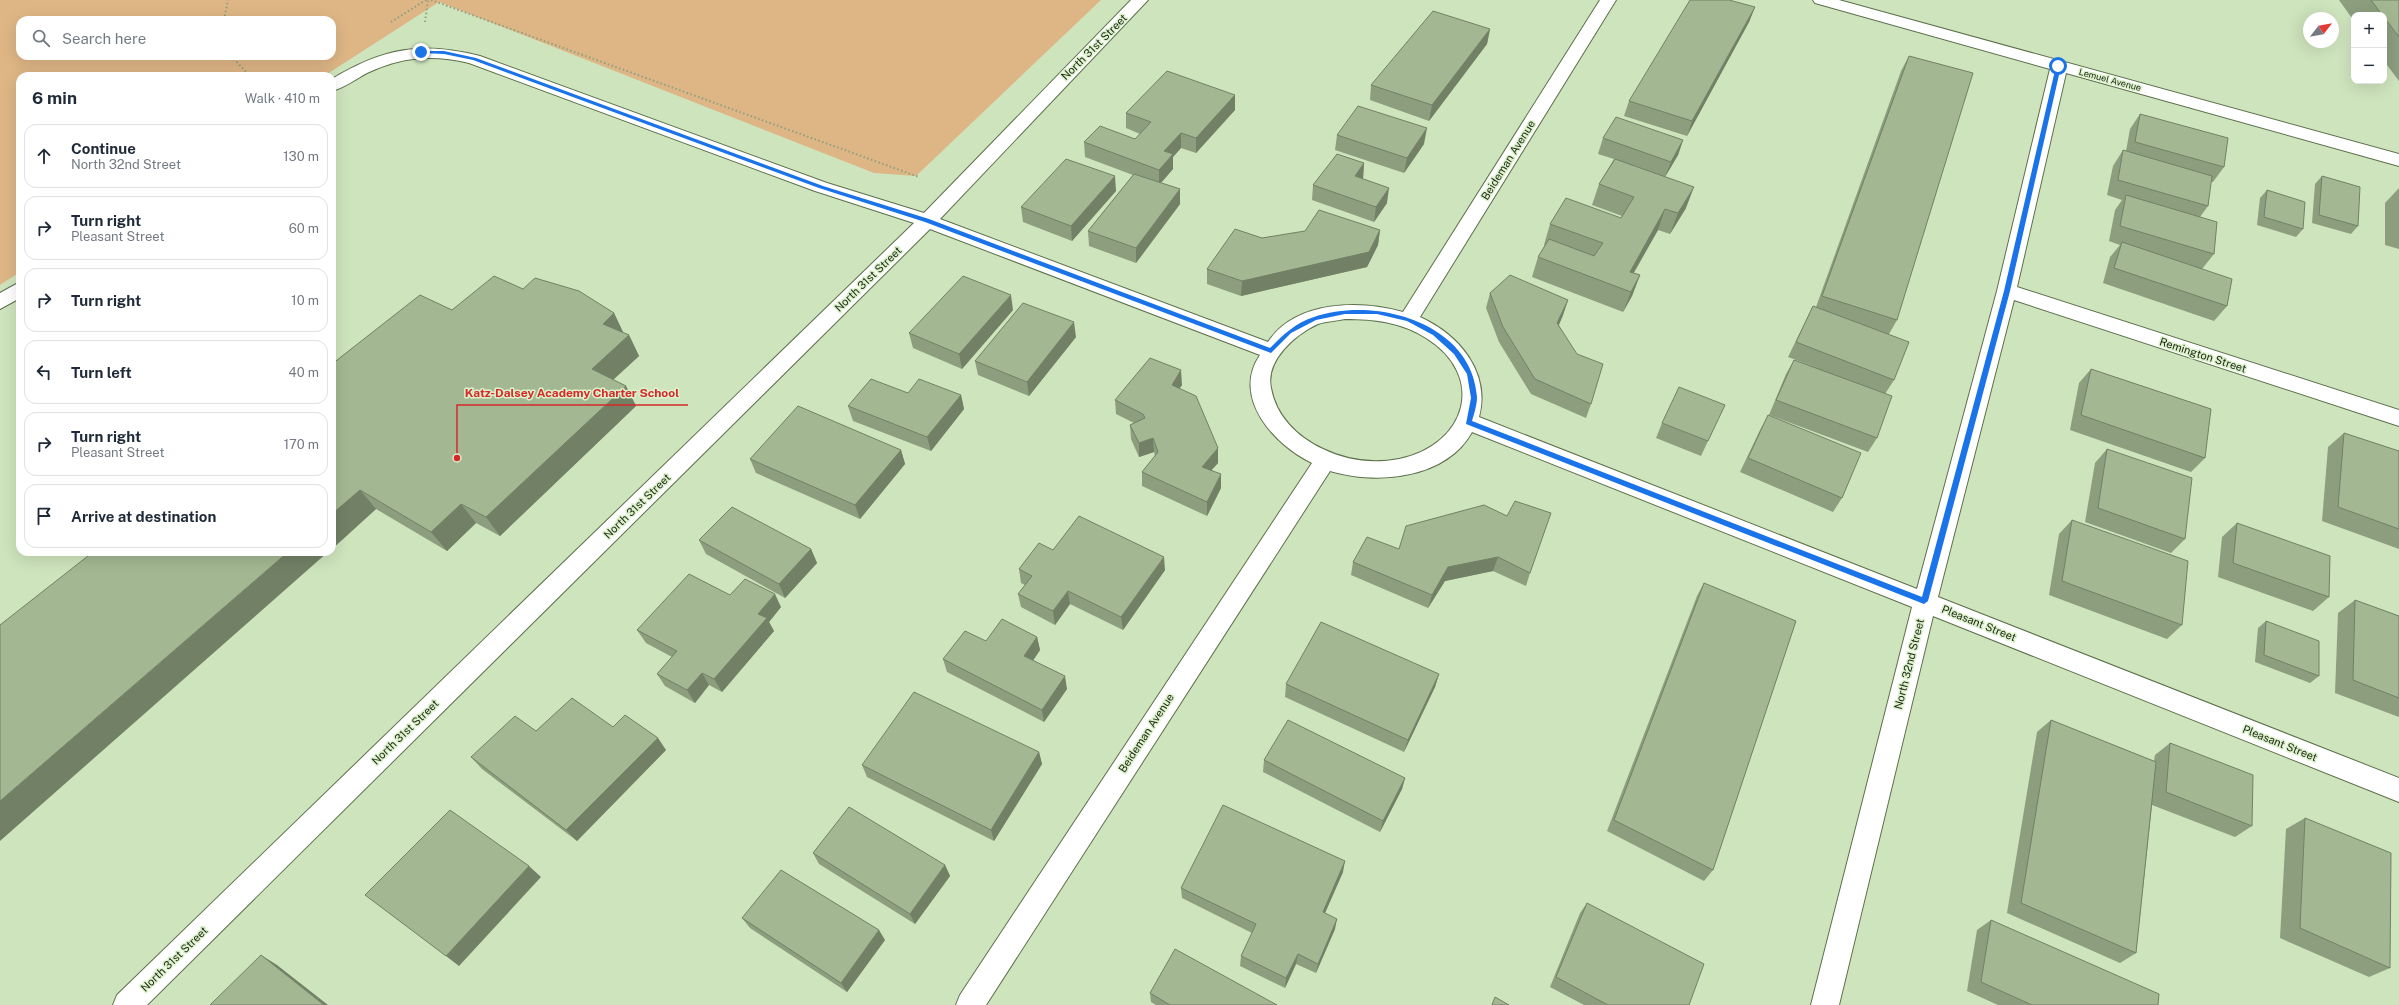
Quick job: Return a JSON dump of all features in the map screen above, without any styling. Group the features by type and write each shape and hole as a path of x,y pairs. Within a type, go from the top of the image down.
{"street":[{"name":"North 31st Street","path":"127,1005 927,220 1140,0"},
{"name":"Beideman Avenue","path":"1408,320 1608,0"},
{"name":"Lemuel Avenue","path":"1821,0 2399,160"},
{"path":"336,83 352,73 388,60 421,52 444,52 474,59 821,187 927,220 1271,351"},
{"name":"North 32nd Street","path":"1825,1005 1924,601 2007,291 2058,66"},
{"path":"0,302 16,291"},
{"name":"Remington Street","path":"2007,291 2399,418"},
{"path":"1345,312 1377,312 1408,320 1435,334 1456,352 1470,374 1474,398 1469,422 1456,441 1436,456 1412,466 1383,470 1354,469 1325,461 1296,446 1274,424 1262,400 1261,374 1271,351 1289,332 1315,318 1345,312"},
{"name":"Pleasant Street","path":"1469,422 2399,790"},
{"name":"Beideman Avenue","path":"970,1005 1325,461"}],"path":[{"path":"225,16 228,0"},
{"path":"431,0 921,178"},
{"path":"235,60 246,72"}],"shaded area":[{"path":"0,0 1101,0 916,176 874,173 439,2 330,72 16,72 16,275 0,285"}],"building":[{"path":"1690,0 1729,0 1755,7 1692,121 1629,101"},
{"path":"2371,0 2399,0 2399,37 2387,21 2387,12 2380,12"},
{"path":"1433,11 1490,29 1432,105 1371,85"},
{"path":"1909,56 1973,73 1897,320 1822,296"},
{"path":"1167,71 1235,95 1196,138 1181,133 1164,151 1173,154 1159,170 1084,142 1100,126 1135,139 1151,122 1126,113"},
{"path":"1358,106 1427,128 1407,158 1337,135"},
{"path":"2140,114 2228,138 2224,167 2135,142"},
{"path":"1616,117 1683,140 1671,162 1603,138"},
{"path":"2123,150 2212,176 2208,206 2118,180"},
{"path":"1337,154 1364,163 1355,176 1389,188 1376,207 1313,185"},
{"path":"1066,159 1115,176 1071,226 1021,207"},
{"path":"1615,159 1694,187 1678,213 1665,209 1630,272 1640,275 1631,292 1538,257 1549,239 1594,256 1603,243 1550,224 1566,198 1621,218 1634,197 1599,184"},
{"path":"1134,174 1180,189 1136,248 1088,231"},
{"path":"2322,176 2360,187 2358,226 2319,215"},
{"path":"2267,190 2305,202 2303,229 2264,217"},
{"path":"2126,195 2217,222 2214,254 2120,226"},
{"path":"1319,210 1380,230 1369,252 1242,281 1207,269 1235,229 1262,238 1305,231"},
{"path":"2122,242 2232,279 2227,306 2114,268"},
{"path":"1510,275 1568,300 1557,323 1577,354 1603,364 1591,404 1535,379 1503,327 1490,293"},
{"path":"494,276 523,289 535,278 579,291 614,313 603,324 629,335 592,369 626,386 486,517 461,504 431,532 360,490 336,511 336,361 420,295 452,310"},
{"path":"963,276 1011,295 959,354 909,333"},
{"path":"1023,303 1074,322 1027,382 975,361"},
{"path":"1813,306 1909,342 1894,380 1796,342"},
{"path":"1150,358 1181,370 1172,385 1196,396 1218,448 1202,467 1221,474 1207,502 1142,472 1158,452 1153,438 1139,443 1130,425 1145,418 1143,414 1115,400"},
{"path":"1794,360 1892,396 1877,438 1776,400"},
{"path":"2091,369 2211,409 2205,458 2081,415"},
{"path":"871,379 908,393 919,379 961,395 927,437 848,406"},
{"path":"1679,387 1725,405 1708,441 1662,423"},
{"path":"798,406 901,450 855,505 750,459"},
{"path":"1768,415 1861,453 1842,498 1748,458"},
{"path":"2344,433 2399,451 2399,529 2338,507"},
{"path":"2107,449 2192,478 2185,539 2098,508"},
{"path":"1515,501 1551,513 1530,573 1498,557 1448,567 1432,595 1353,562 1367,537 1399,549 1406,526 1484,505 1507,516"},
{"path":"732,507 811,549 779,584 699,540"},
{"path":"1079,516 1164,557 1121,617 1068,591 1053,611 1018,594 1032,576 1019,569 1039,543 1053,550"},
{"path":"2072,520 2188,561 2182,625 2062,581"},
{"path":"2237,523 2330,556 2329,597 2233,563"},
{"path":"88,556 283,556 0,801 0,625"},
{"path":"689,574 730,595 745,579 775,594 758,614 767,618 714,679 702,673 687,690 657,674 677,651 637,630"},
{"path":"1704,583 1796,621 1713,870 1614,820"},
{"path":"2355,600 2399,616 2399,698 2353,680"},
{"path":"1002,619 1037,637 1024,656 1065,676 1042,710 943,659 965,631 986,641"},
{"path":"2266,621 2319,641 2319,676 2264,655"},
{"path":"1321,622 1439,674 1408,740 1286,684"},
{"path":"914,692 1039,752 991,830 862,765"},
{"path":"572,698 613,727 625,715 658,738 566,830 471,757 515,716 536,731"},
{"path":"1288,720 1405,778 1383,821 1264,760"},
{"path":"2051,720 2156,762 2136,953 2021,903"},
{"path":"2170,743 2253,775 2252,826 2166,792"},
{"path":"1223,805 1345,861 1323,912 1337,919 1318,964 1298,954 1286,978 1241,956 1256,924 1181,888"},
{"path":"849,807 945,865 910,914 813,853"},
{"path":"450,810 529,866 446,956 365,895"},
{"path":"2305,818 2391,853 2390,968 2300,928"},
{"path":"781,870 879,930 841,983 742,918"},
{"path":"1587,903 1704,964 1689,1005 1608,1005 1556,977"},
{"path":"1991,920 2159,994 2158,1005 2032,1005 1981,982"},
{"path":"1175,949 1277,1005 1170,1005 1150,993"},
{"path":"261,955 324,1005 210,1005"},
{"path":"1495,997 1509,1005 1492,1005"}],"place":[{"name":"Katz-Dalsey Academy Charter School","path":"457,458"}],"route":[{"path":"421,52 444,52 474,59 821,187 927,220 1271,351 1289,332 1315,318 1345,312 1377,312 1408,320 1435,334 1456,352 1470,374 1474,398 1469,422 1924,601 2007,291 2058,66"}]}
